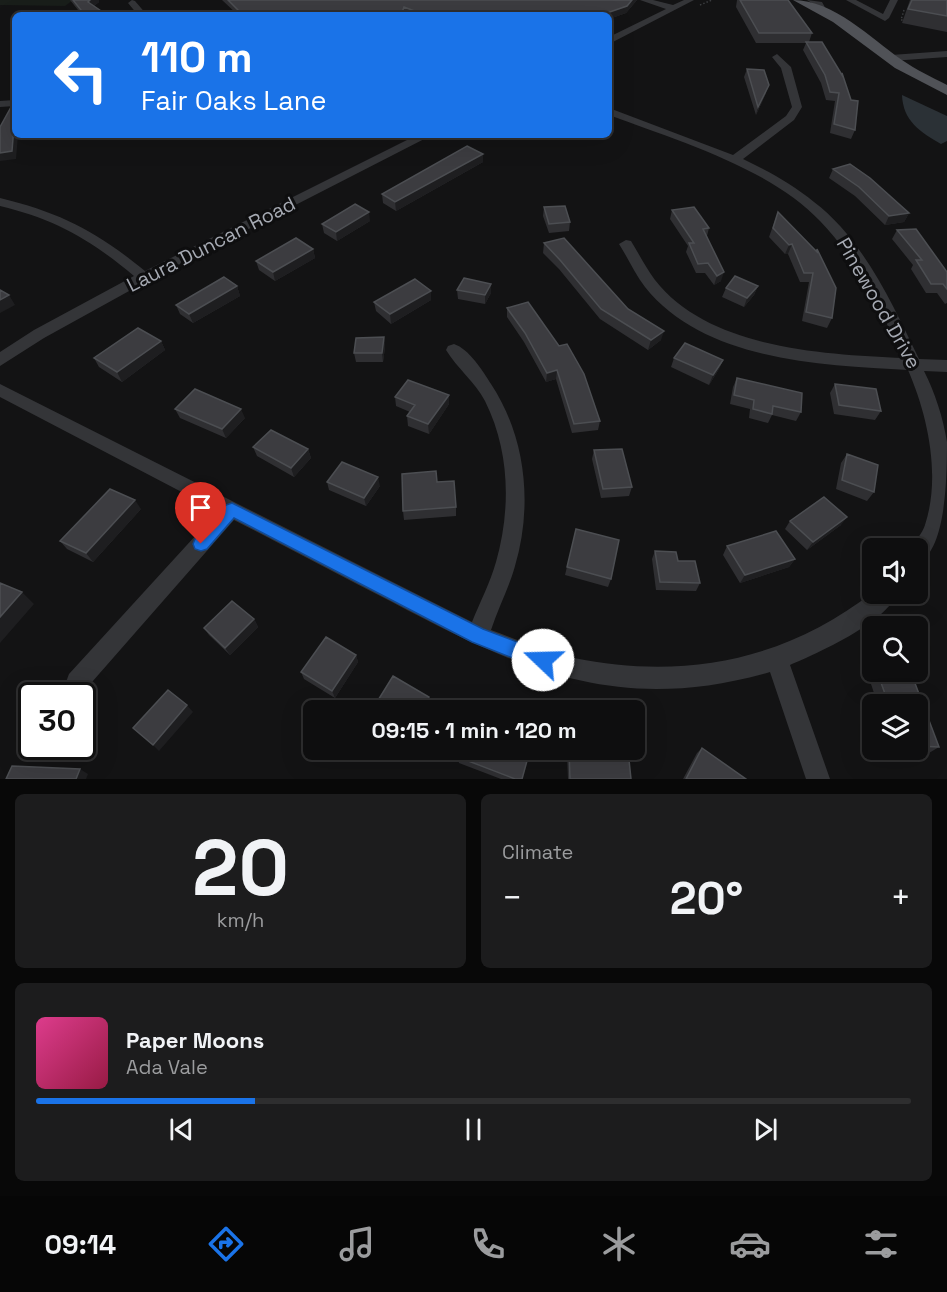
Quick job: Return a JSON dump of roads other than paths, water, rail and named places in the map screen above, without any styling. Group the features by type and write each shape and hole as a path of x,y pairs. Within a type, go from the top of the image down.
{"main road":[{"path":"799,0 823,11 856,31 895,62 947,91"}],"street":[{"path":"644,0 673,8"},
{"path":"612,39 690,0"},
{"path":"811,0 819,4 823,11"},
{"path":"850,0 885,18 894,0"},
{"path":"132,3 140,12"},
{"path":"895,62 947,54"},
{"path":"733,161 790,118 797,107 786,67 777,57"},
{"path":"895,62 947,61"},
{"name":"Pinewood Drive","path":"612,112 733,161 793,192 810,204 839,232 861,264 915,364 933,405 943,454 940,533 928,544"},
{"name":"Laura Duncan Road","path":"0,360 39,334 144,277 420,138"},
{"path":"0,202 48,214 71,223 114,252 144,277"},
{"path":"626,244 636,266 661,296 692,319 713,330 770,351 798,356 947,366"},
{"path":"454,350 479,378 492,399 504,426 515,481 512,538 505,565 478,636"},
{"path":"0,390 478,636 575,669 660,678 731,671 777,661 853,622 875,604"},
{"path":"77,682 232,509"},
{"path":"777,661 818,779"}]}
